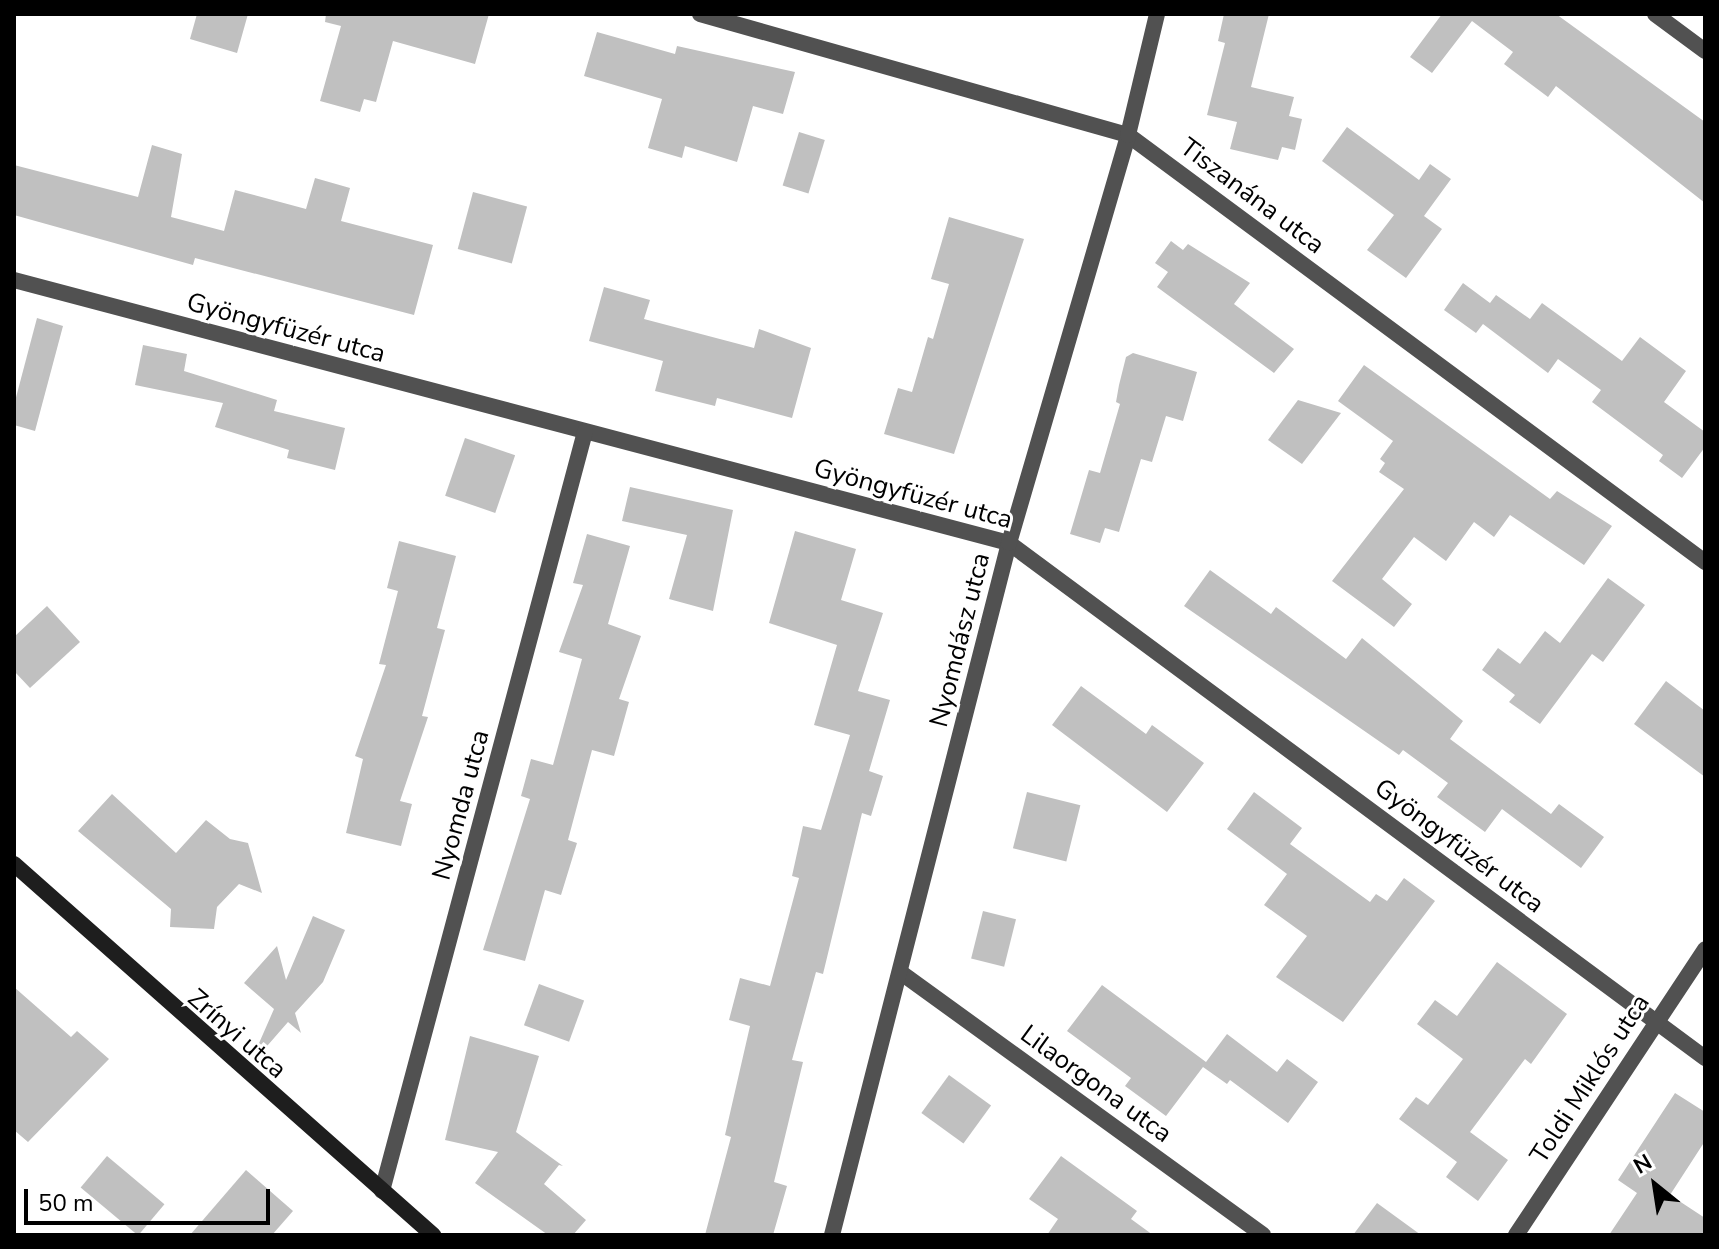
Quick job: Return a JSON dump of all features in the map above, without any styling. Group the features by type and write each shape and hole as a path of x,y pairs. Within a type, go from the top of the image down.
{"main road":[{"name":"Zrínyi utca","path":"14,864 433,1235"}],"street":[{"name":"Tiszanána utca","path":"700,14 1128,135 1705,562"},
{"name":"Nyomdász utca","path":"832,1235 1009,543 1128,135 1157,14"},
{"path":"1655,14 1705,51"},
{"name":"Gyöngyfüzér utca","path":"14,280 1009,543 1705,1058"},
{"name":"Nyomda utca","path":"382,1191 585,432"},
{"name":"Toldi Miklós utca","path":"1516,1235 1705,949"},
{"name":"Lilaorgona utca","path":"900,972 1263,1235"}],"building":[{"path":"197,14 248,14 237,53 190,39"},
{"path":"326,14 489,14 475,64 393,41 376,102 364,99 360,112 320,101 341,26 325,22"},
{"path":"1224,14 1269,14 1251,87 1294,97 1289,116 1302,119 1295,150 1282,147 1278,160 1230,149 1237,122 1207,115 1225,43 1218,41"},
{"path":"1442,14 1556,14 1705,122 1705,203 1556,86 1548,97 1504,64 1513,52 1472,21 1432,73 1410,57"},
{"path":"597,32 675,54 677,46 795,72 783,114 753,106 737,162 685,146 682,158 648,148 662,99 584,76"},
{"path":"1347,127 1419,180 1430,164 1451,179 1424,216 1442,229 1406,278 1367,250 1394,215 1322,161"},
{"path":"799,132 825,140 808,193 783,186"},
{"path":"152,145 182,154 171,217 224,231 235,190 306,209 315,178 350,188 341,221 433,245 414,315 195,258 193,265 14,215 14,165 138,197"},
{"path":"473,192 527,206 512,263 458,249"},
{"path":"949,217 1024,239 954,454 884,434 898,388 912,392 928,337 933,339 949,284 931,279"},
{"path":"1171,241 1183,250 1188,244 1250,283 1234,304 1294,349 1274,373 1157,287 1168,272 1155,263"},
{"path":"1463,283 1490,303 1496,295 1530,319 1542,303 1622,361 1640,337 1686,371 1664,402 1705,432 1705,447 1682,478 1659,461 1663,455 1592,402 1601,390 1558,359 1548,373 1483,324 1476,333 1444,310"},
{"path":"604,287 650,300 644,319 754,348 759,329 811,348 792,418 717,398 715,406 655,391 663,361 589,341"},
{"path":"37,318 63,326 35,431 14,425 14,405"},
{"path":"143,345 187,354 184,371 277,400 274,411 345,428 335,470 287,458 289,450 215,427 223,403 135,385"},
{"path":"1133,353 1197,372 1183,421 1166,416 1152,462 1141,459 1119,532 1105,528 1100,543 1070,534 1089,470 1100,473 1120,404 1116,402 1126,357"},
{"path":"1364,365 1550,499 1557,491 1612,526 1584,565 1510,515 1494,537 1474,522 1446,561 1414,537 1382,579 1412,604 1394,627 1332,581 1404,489 1379,472 1385,463 1380,459 1393,441 1338,401"},
{"path":"1298,400 1341,413 1302,464 1268,440"},
{"path":"465,438 515,455 495,513 445,496"},
{"path":"630,487 733,510 713,611 669,599 687,535 622,521"},
{"path":"795,531 856,549 841,600 883,613 858,691 890,700 869,771 883,776 871,816 862,813 823,974 816,972 792,1060 803,1062 774,1182 787,1186 773,1235 705,1235 731,1137 725,1135 750,1026 729,1020 740,978 770,986 799,878 792,876 803,826 821,830 850,735 814,725 837,645 769,623"},
{"path":"587,534 630,546 608,624 641,636 619,699 629,702 614,756 592,750 568,840 577,843 561,895 545,890 525,961 483,950 530,799 521,796 531,759 553,765 582,659 559,652 583,585 573,583"},
{"path":"399,541 456,556 437,628 445,630 422,716 428,717 400,801 412,804 401,846 346,833 363,759 355,756 386,665 379,664 398,591 387,588"},
{"path":"1210,570 1271,614 1276,607 1346,659 1362,638 1463,721 1450,739 1551,814 1559,804 1604,837 1581,868 1502,809 1485,832 1437,797 1448,783 1403,750 1399,755 1184,606"},
{"path":"1608,578 1645,605 1603,662 1592,654 1540,724 1509,702 1515,695 1482,670 1498,648 1520,664 1545,631 1560,643"},
{"path":"47,606 80,642 30,688 14,671 14,637"},
{"path":"1666,681 1705,711 1705,777 1634,724"},
{"path":"1081,686 1146,734 1152,725 1204,763 1167,812 1052,725"},
{"path":"1027,792 1080,805 1066,862 1013,848"},
{"path":"1254,792 1302,828 1290,844 1370,902 1376,894 1387,901 1404,878 1435,901 1343,1022 1276,977 1307,936 1264,905 1287,874 1227,829"},
{"path":"112,794 176,853 206,820 230,839 248,843 262,893 239,884 217,907 214,929 170,927 171,909 78,831"},
{"path":"983,911 1016,919 1004,967 971,959"},
{"path":"313,916 345,930 323,982 295,1013 301,1033 288,1022 261,1053 256,1050 274,1009 244,983 277,946 286,980"},
{"path":"1497,962 1567,1014 1531,1064 1525,1059 1470,1132 1508,1160 1478,1201 1446,1177 1457,1162 1399,1119 1416,1097 1428,1105 1463,1059 1417,1024 1435,1000 1457,1016"},
{"path":"539,984 584,1000 569,1042 524,1025"},
{"path":"1102,985 1206,1062 1227,1034 1277,1072 1287,1059 1318,1082 1288,1123 1230,1080 1227,1084 1203,1067 1166,1116 1125,1086 1131,1078 1067,1031"},
{"path":"14,987 71,1037 77,1031 109,1059 28,1142 14,1130"},
{"path":"470,1036 539,1056 516,1132 563,1166 559,1165 544,1184 586,1220 573,1235 548,1235 475,1183 498,1152 445,1140"},
{"path":"949,1075 991,1106 963,1144 921,1113"},
{"path":"1675,1093 1705,1112 1705,1141 1670,1195 1705,1218 1705,1235 1609,1235 1637,1193 1618,1180"},
{"path":"107,1156 164,1204 137,1235 81,1187"},
{"path":"1061,1156 1137,1211 1131,1219 1153,1235 1047,1235 1058,1219 1029,1199"},
{"path":"246,1170 293,1211 272,1235 190,1235"},
{"path":"1377,1203 1421,1235 1353,1235"}]}
